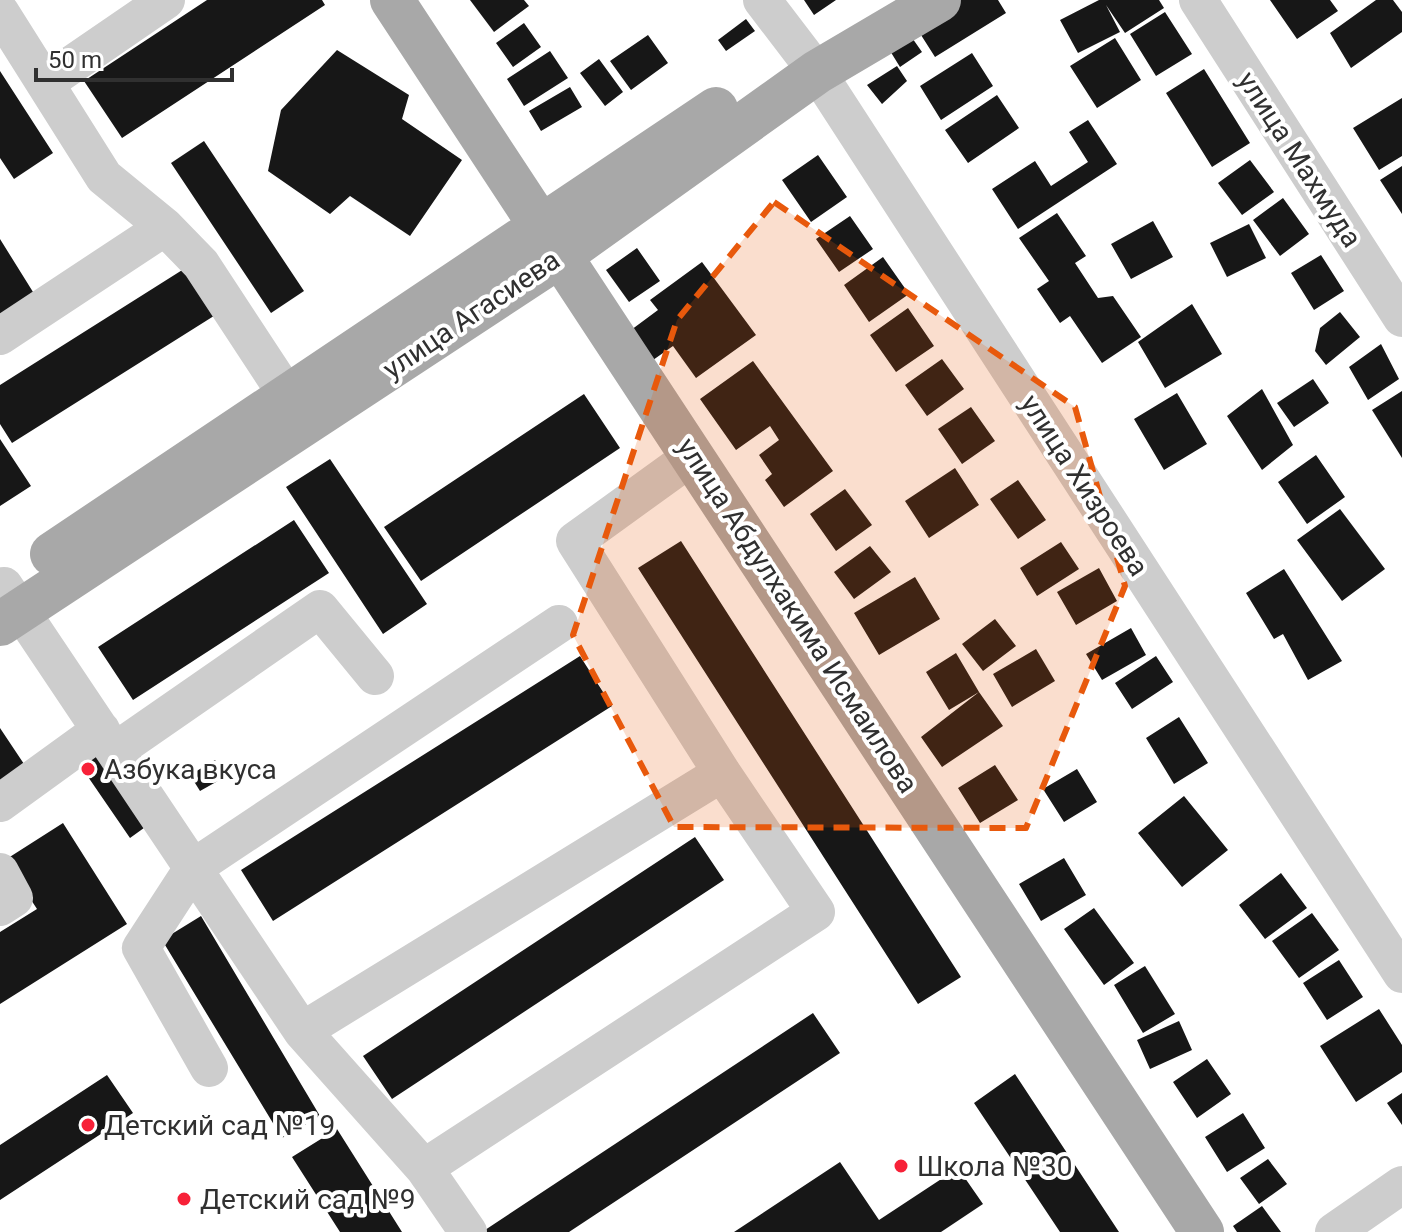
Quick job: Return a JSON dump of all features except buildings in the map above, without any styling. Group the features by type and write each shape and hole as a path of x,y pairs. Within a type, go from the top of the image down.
{"main road":[{"name":"улица Абдулхакима Исмаилова","path":"392,0 1202,1232"},
{"name":"улица Агасиева","path":"7,602 550,240 810,62 886,0"},
{"name":"улица Агасиева","path":"810,62 939,0"}],"street":[{"path":"45,83 166,0"},
{"name":"улица Хизроева","path":"762,0 810,62 1396,952"},
{"name":"улица Махмуда","path":"1198,0 1402,318"},
{"path":"0,12 104,177 165,227 201,264 297,410"},
{"path":"0,336 165,227"},
{"path":"424,1168 816,912 722,773 575,541 694,455"},
{"path":"7,602 108,740 302,1031 424,1168 468,1232"},
{"path":"0,803 320,609 375,676"},
{"path":"209,1068 141,948 193,868 559,624"},
{"path":"302,1031 722,773"},
{"path":"0,872 14,898 0,907"},
{"path":"1334,1232 1402,1185"}],"highlighted area":[{"path":"774,202 1075,407 1125,586 1026,828 674,827 573,635 677,320"}],"place":[{"name":"Азбука вкуса","path":"88,769"},
{"name":"Детский сад №19","path":"88,1125"},
{"name":"Школа №30","path":"901,1166"},
{"name":"Детский сад №9","path":"184,1199"}]}
